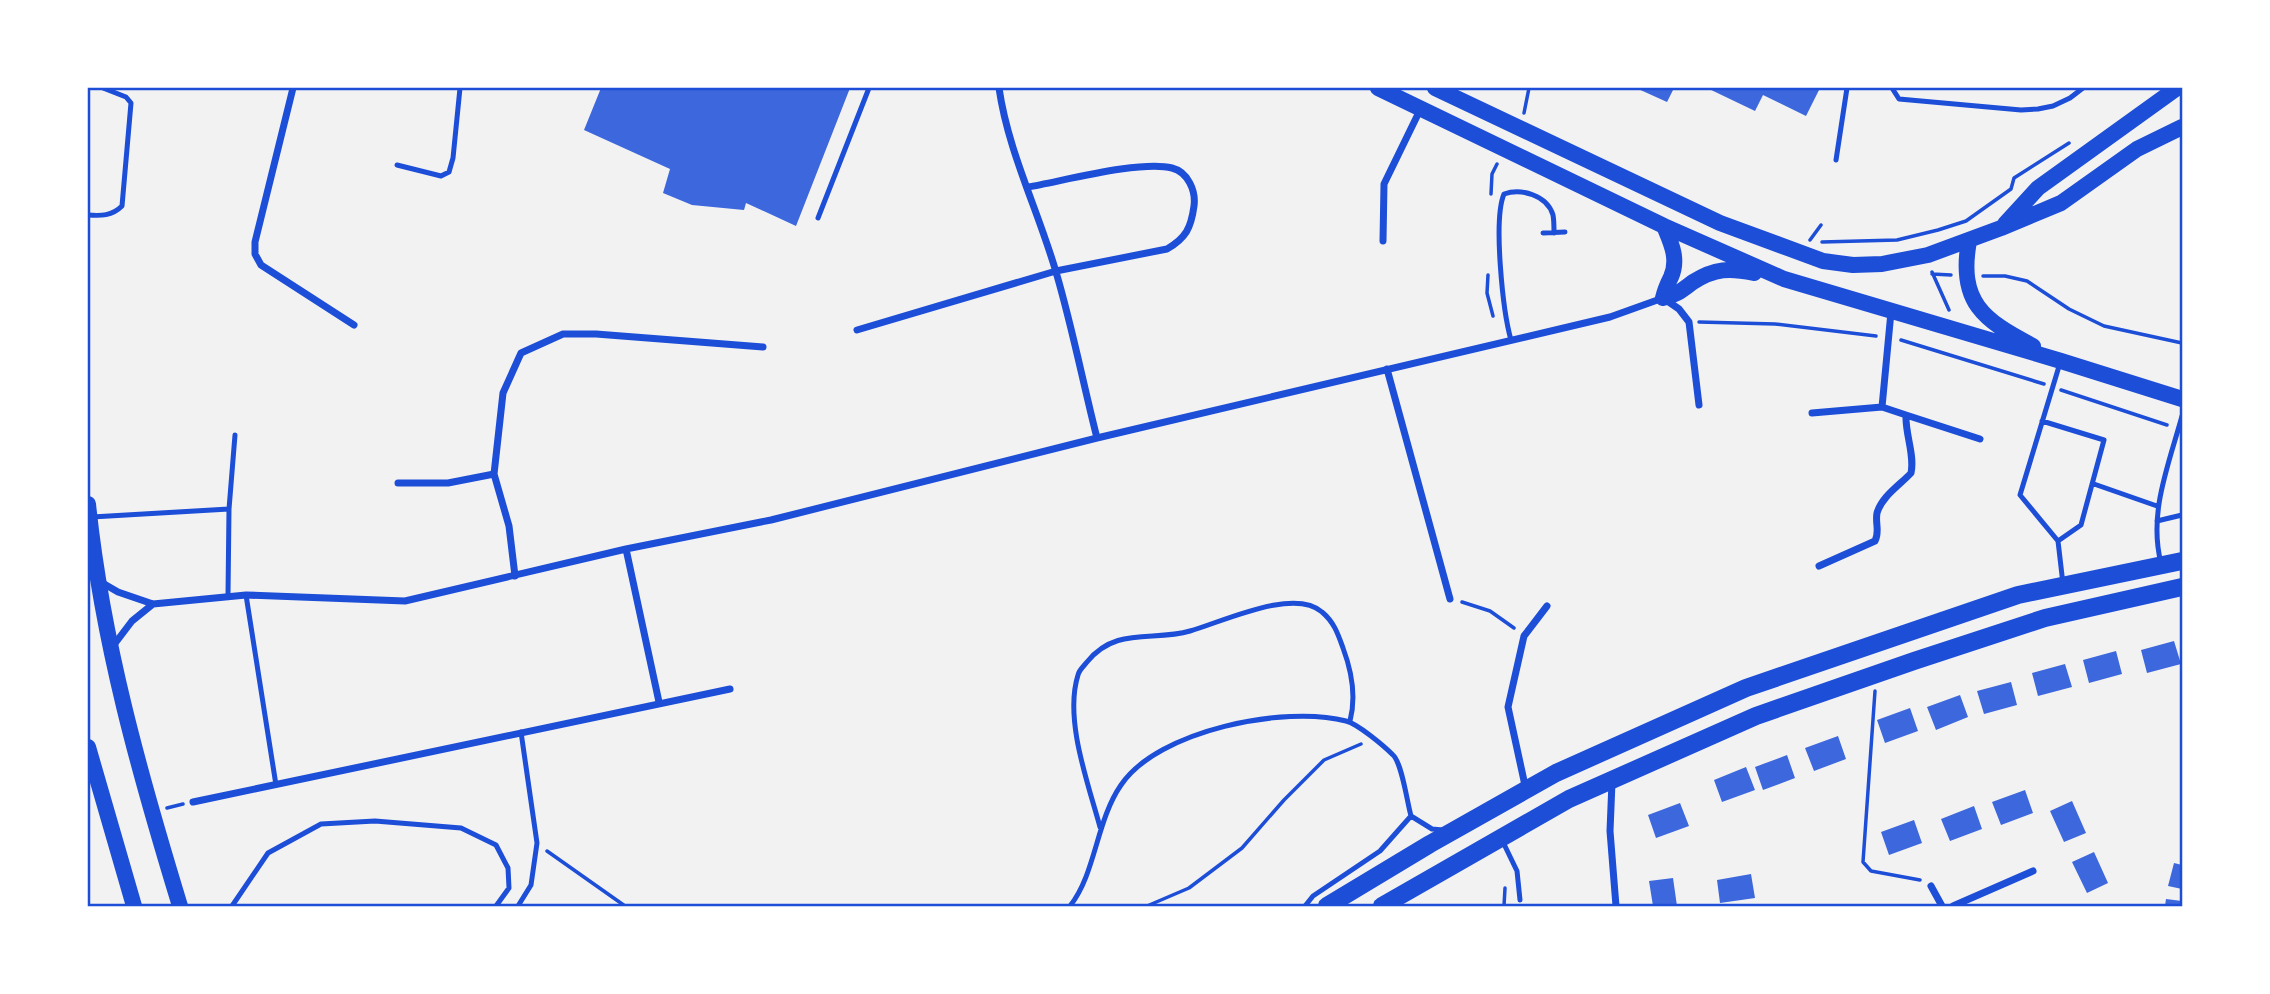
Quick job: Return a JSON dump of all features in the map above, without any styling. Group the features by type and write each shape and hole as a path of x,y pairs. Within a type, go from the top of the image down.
{"highway":[{"path":"1327,906 1556,773 1746,688 2018,595 2182,561"},
{"path":"1382,906 1569,799 1756,716 1871,675 2057,615 2182,587"}],"main road":[{"path":"1378,88 1664,226 1784,279"},
{"path":"1435,88 1720,223 1802,247 1823,261 1853,265 1882,264 1928,255 2061,203 2137,149 2182,127"},
{"path":"2001,228 2038,188 2177,88"},
{"path":"1664,226 1675,252 1671,277 1665,285 1663,298 1678,295 1706,274 1731,269 1784,279 2182,399"},
{"path":"1969,241 1965,275 1969,292 1983,315 2001,329 2061,361"},
{"path":"88,510 110,649 152,813 180,906"},
{"path":"88,747 134,906"}],"street":[{"path":"293,88 255,242 255,254 266,268 354,325"},
{"path":"999,88 1010,141 1056,271 1097,438"},
{"path":"1383,241 1384,184 1421,108"},
{"path":"857,330 1056,271 1167,249 1182,240 1191,223 1194,192 1187,177 1174,168 1147,166 1028,187"},
{"path":"98,580 118,592 153,604 246,595 405,601 626,549 771,520 1097,438 1610,317 1663,298 1679,309 1689,322 1699,405"},
{"path":"1882,407 1892,311"},
{"path":"515,576 509,526 494,474 503,393 521,353 563,334 596,334 763,347"},
{"path":"1387,369 1450,599"},
{"path":"1812,413 1882,407 1980,439"},
{"path":"1819,566 1875,541 1878,536 1876,517 1880,506 1911,473 1913,466 1906,415"},
{"path":"398,484 447,484 494,474"},
{"path":"626,549 659,702"},
{"path":"110,649 132,621 153,604"},
{"path":"1526,790 1508,707 1524,636 1547,606"},
{"path":"192,802 730,689"},
{"path":"1612,780 1610,831 1616,906"},
{"path":"1954,906 2033,871"},
{"path":"1931,886 1942,906"}],"lane":[{"path":"88,215 108,215 122,206 131,103 126,97 103,88"},
{"path":"397,165 441,176 449,172 453,158 460,88"},
{"path":"818,218 869,88"},
{"path":"1836,160 1847,88"},
{"path":"1892,88 1899,99 2021,110 2053,106 2083,88"},
{"path":"1511,340 1504,316 1500,204 1504,194 1514,191 1532,194 1547,204 1553,215 1554,233"},
{"path":"1543,233 1565,232"},
{"path":"2061,361 2020,495 2059,541 2064,587"},
{"path":"2162,566 2157,549 2157,506 2182,416"},
{"path":"2042,421 2104,440 2081,525 2059,541"},
{"path":"228,596 229,509 235,435"},
{"path":"2174,446 2182,451"},
{"path":"2094,484 2157,506"},
{"path":"88,510 229,509"},
{"path":"2157,521 2182,515"},
{"path":"246,595 276,785"},
{"path":"1100,828 1080,754 1074,710 1078,673 1098,648 1136,635 1177,635 1256,609 1298,603 1321,610 1336,627 1345,653 1355,702 1350,721"},
{"path":"1070,906 1080,894 1100,828 1121,785 1143,761 1177,742 1230,725 1291,715 1350,721 1396,757 1410,816 1432,829 1453,831"},
{"path":"518,906 531,885 537,843 527,787 522,732"},
{"path":"1305,906 1313,896 1380,851 1410,816"},
{"path":"232,906 268,853 321,824 375,821 461,828 496,845 508,868 509,888 496,906"},
{"path":"1501,838 1517,871 1520,900"}],"path":[{"path":"1520,128 1529,88"},
{"path":"1802,247 1897,240 1966,221 2011,189 2014,178 2077,138"},
{"path":"1802,247 1821,225"},
{"path":"1923,234 1932,274 1952,315 1948,329"},
{"path":"1932,274 2005,276 2027,281 2069,309 2104,326 2182,343"},
{"path":"1689,322 1774,324 1889,337 2179,428"},
{"path":"1450,599 1490,611 1524,636"},
{"path":"1871,675 1875,687 1863,862 1871,871 1917,879 1931,886"},
{"path":"1147,906 1189,888 1242,848 1324,760 1373,739"},
{"path":"152,813 192,802"},
{"path":"537,843 625,906"},
{"path":"1504,906 1506,878"}],"building":[{"path":"601,88 850,88 796,226 746,203 744,210 692,205 663,193 670,169 584,130"},
{"path":"1636,88 1674,88 1667,102"},
{"path":"1707,88 1820,88 1806,116 1763,95 1755,111"},
{"path":"2174,641 2181,664 2147,673 2141,650"},
{"path":"2116,651 2122,674 2089,683 2083,660"},
{"path":"2065,664 2072,687 2038,696 2032,673"},
{"path":"2011,682 2017,705 1984,714 1977,691"},
{"path":"1960,695 1968,717 1936,730 1927,707"},
{"path":"1910,708 1918,731 1885,743 1877,720"},
{"path":"1838,736 1846,759 1814,771 1805,748"},
{"path":"1787,755 1795,778 1763,790 1755,767"},
{"path":"1746,767 1755,790 1722,802 1714,780"},
{"path":"2025,790 2033,813 2001,825 1992,802"},
{"path":"2072,801 2086,833 2064,842 2050,811"},
{"path":"1680,803 1689,826 1656,838 1648,815"},
{"path":"1974,806 1982,829 1950,841 1941,819"},
{"path":"1914,820 1922,843 1889,855 1881,832"},
{"path":"2094,852 2108,883 2087,893 2072,862"},
{"path":"2174,863 2182,865 2182,889 2168,886"},
{"path":"1751,874 1755,898 1720,903 1717,880"},
{"path":"1673,878 1677,906 1653,906 1649,881"},
{"path":"2166,899 2182,901 2182,906 2165,906"}]}
